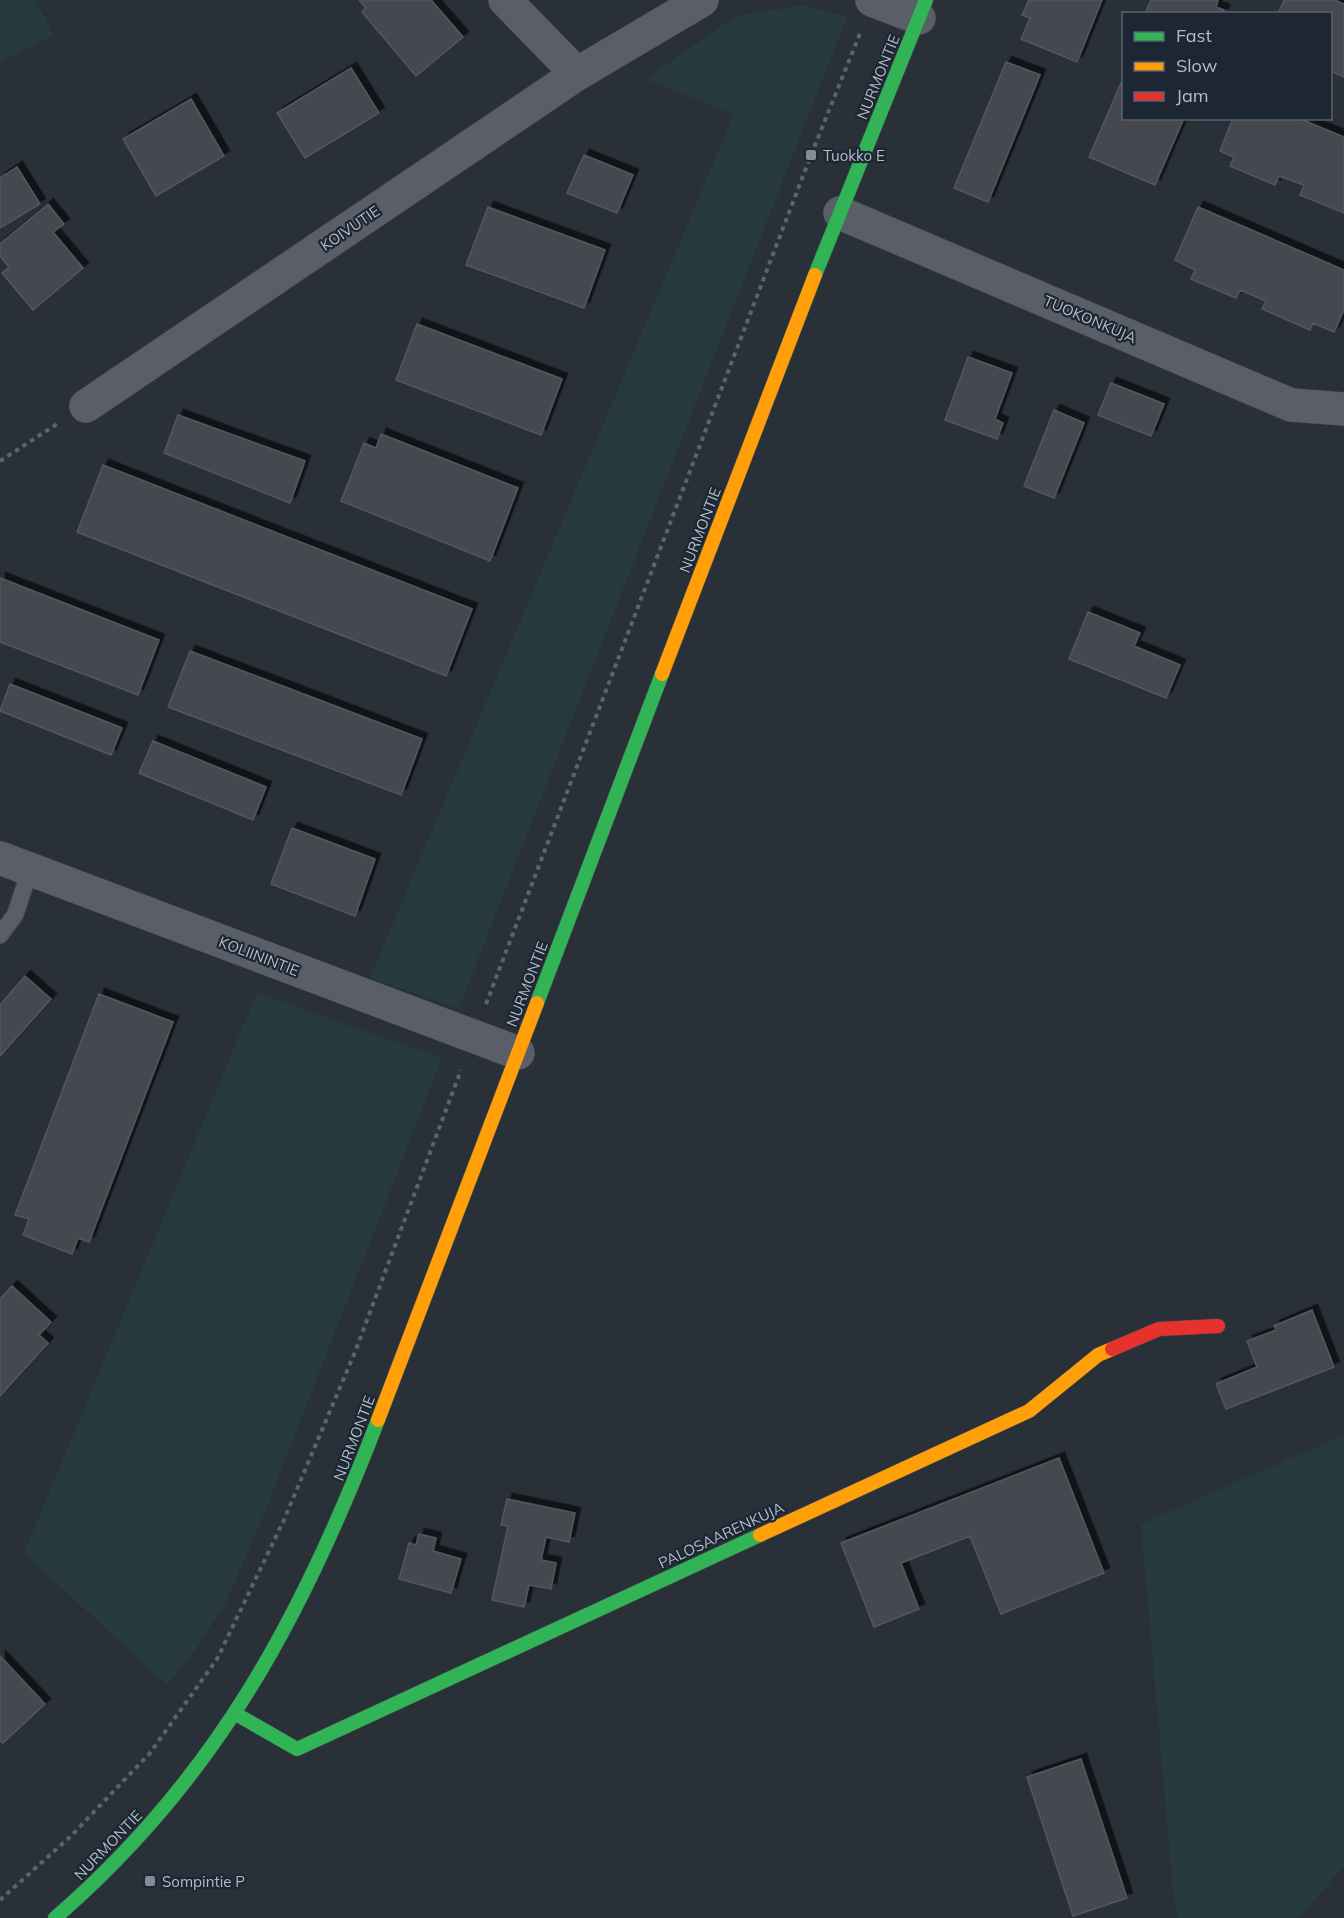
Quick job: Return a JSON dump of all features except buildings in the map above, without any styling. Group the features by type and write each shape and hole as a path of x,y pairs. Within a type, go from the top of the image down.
{"main road":[{"name":"NURMONTIE","path":"55,1918 93,1887 173,1801 237,1714 293,1615 346,1504 840,213 923,9"},
{"name":"PALOSAARENKUJA","path":"237,1714 297,1749 1029,1411 1098,1355 1159,1329 1218,1326"}],"street":[{"path":"505,0 577,74"},
{"name":"KOIVUTIE","path":"86,406 577,74 702,0"},
{"path":"873,0 923,9"},
{"name":"TUOKONKUJA","path":"840,213 1292,405 1344,409"},
{"name":"KOLIININTIE","path":"0,858 518,1053"}],"lane":[{"path":"0,935 15,915 30,870"}],"path":[{"path":"0,1900 71,1836 150,1753 217,1659 283,1522 355,1352 811,155 873,0"},
{"path":"0,461 86,406"}],"green space":[{"path":"0,0 35,0 54,35 0,62"},
{"path":"803,5 847,17 459,1008 370,978 734,114 646,79 734,17"},
{"path":"257,993 442,1058 259,1527 226,1602 194,1652 167,1685 24,1553"},
{"path":"1344,1435 1344,1866 1299,1918 1178,1918 1173,1889 1141,1524"}],"traffic: fast":[{"path":"815,275 926,0"},
{"path":"537,1003 662,674"},
{"path":"55,1918 112,1865 163,1809 208,1751 249,1690 319,1561 378,1420"},
{"path":"236,1714 297,1749 760,1535"}],"traffic: slow":[{"path":"662,674 815,275"},
{"path":"378,1420 537,1003"},
{"path":"760,1535 1029,1411 1098,1355 1112,1349"}],"traffic: jam":[{"path":"1112,1349 1159,1329 1218,1326"}],"place":[{"name":"Tuokko E","path":"811,155"},
{"name":"Sompintie P","path":"150,1881"}]}
